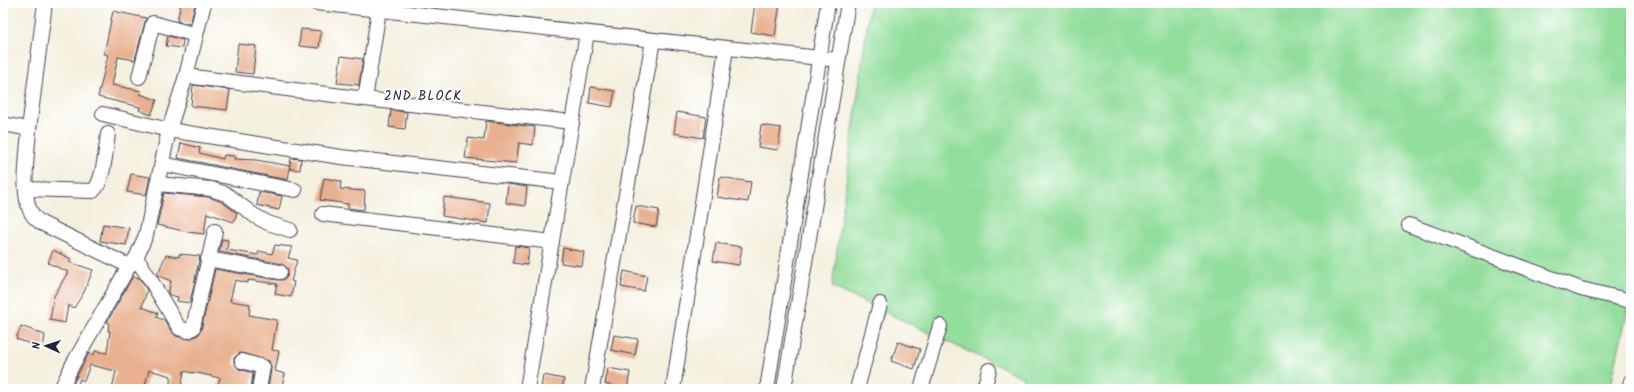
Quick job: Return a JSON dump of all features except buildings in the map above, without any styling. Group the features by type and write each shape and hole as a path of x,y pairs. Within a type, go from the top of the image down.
{"street":[{"path":"45,3 29,129 26,189 28,204 32,215 41,223 132,262 150,279 179,328 188,331 192,328 215,231"},
{"path":"61,389 73,364 146,235 169,130 186,76 204,3"},
{"path":"316,3 726,49 838,60"},
{"path":"767,389 828,3"},
{"path":"784,389 848,3"},
{"path":"365,99 379,10"},
{"path":"139,77 153,23 196,35"},
{"path":"528,389 587,33"},
{"path":"592,389 653,40"},
{"path":"673,389 726,49"},
{"path":"186,76 365,99 572,122"},
{"path":"103,114 169,130 341,157 562,182"},
{"path":"3,124 29,129"},
{"path":"26,189 93,191 98,185 104,161 108,134"},
{"path":"162,164 295,190"},
{"path":"158,184 211,189 226,194 255,216 268,223 290,230"},
{"path":"323,214 552,242"},
{"path":"1409,225 1581,289 1631,301"},
{"path":"208,259 280,272"},
{"path":"858,389 880,304"},
{"path":"921,389 940,326"},
{"path":"242,361 263,367 259,389"},
{"path":"984,389 988,370"},
{"path":"1629,389 1631,380"}],"green space":[{"path":"870,3 1631,3 1631,296 1610,389 1022,389 1024,378 832,287"}],"district":[{"name":"2ND BLOCK","path":"423,95"}]}
